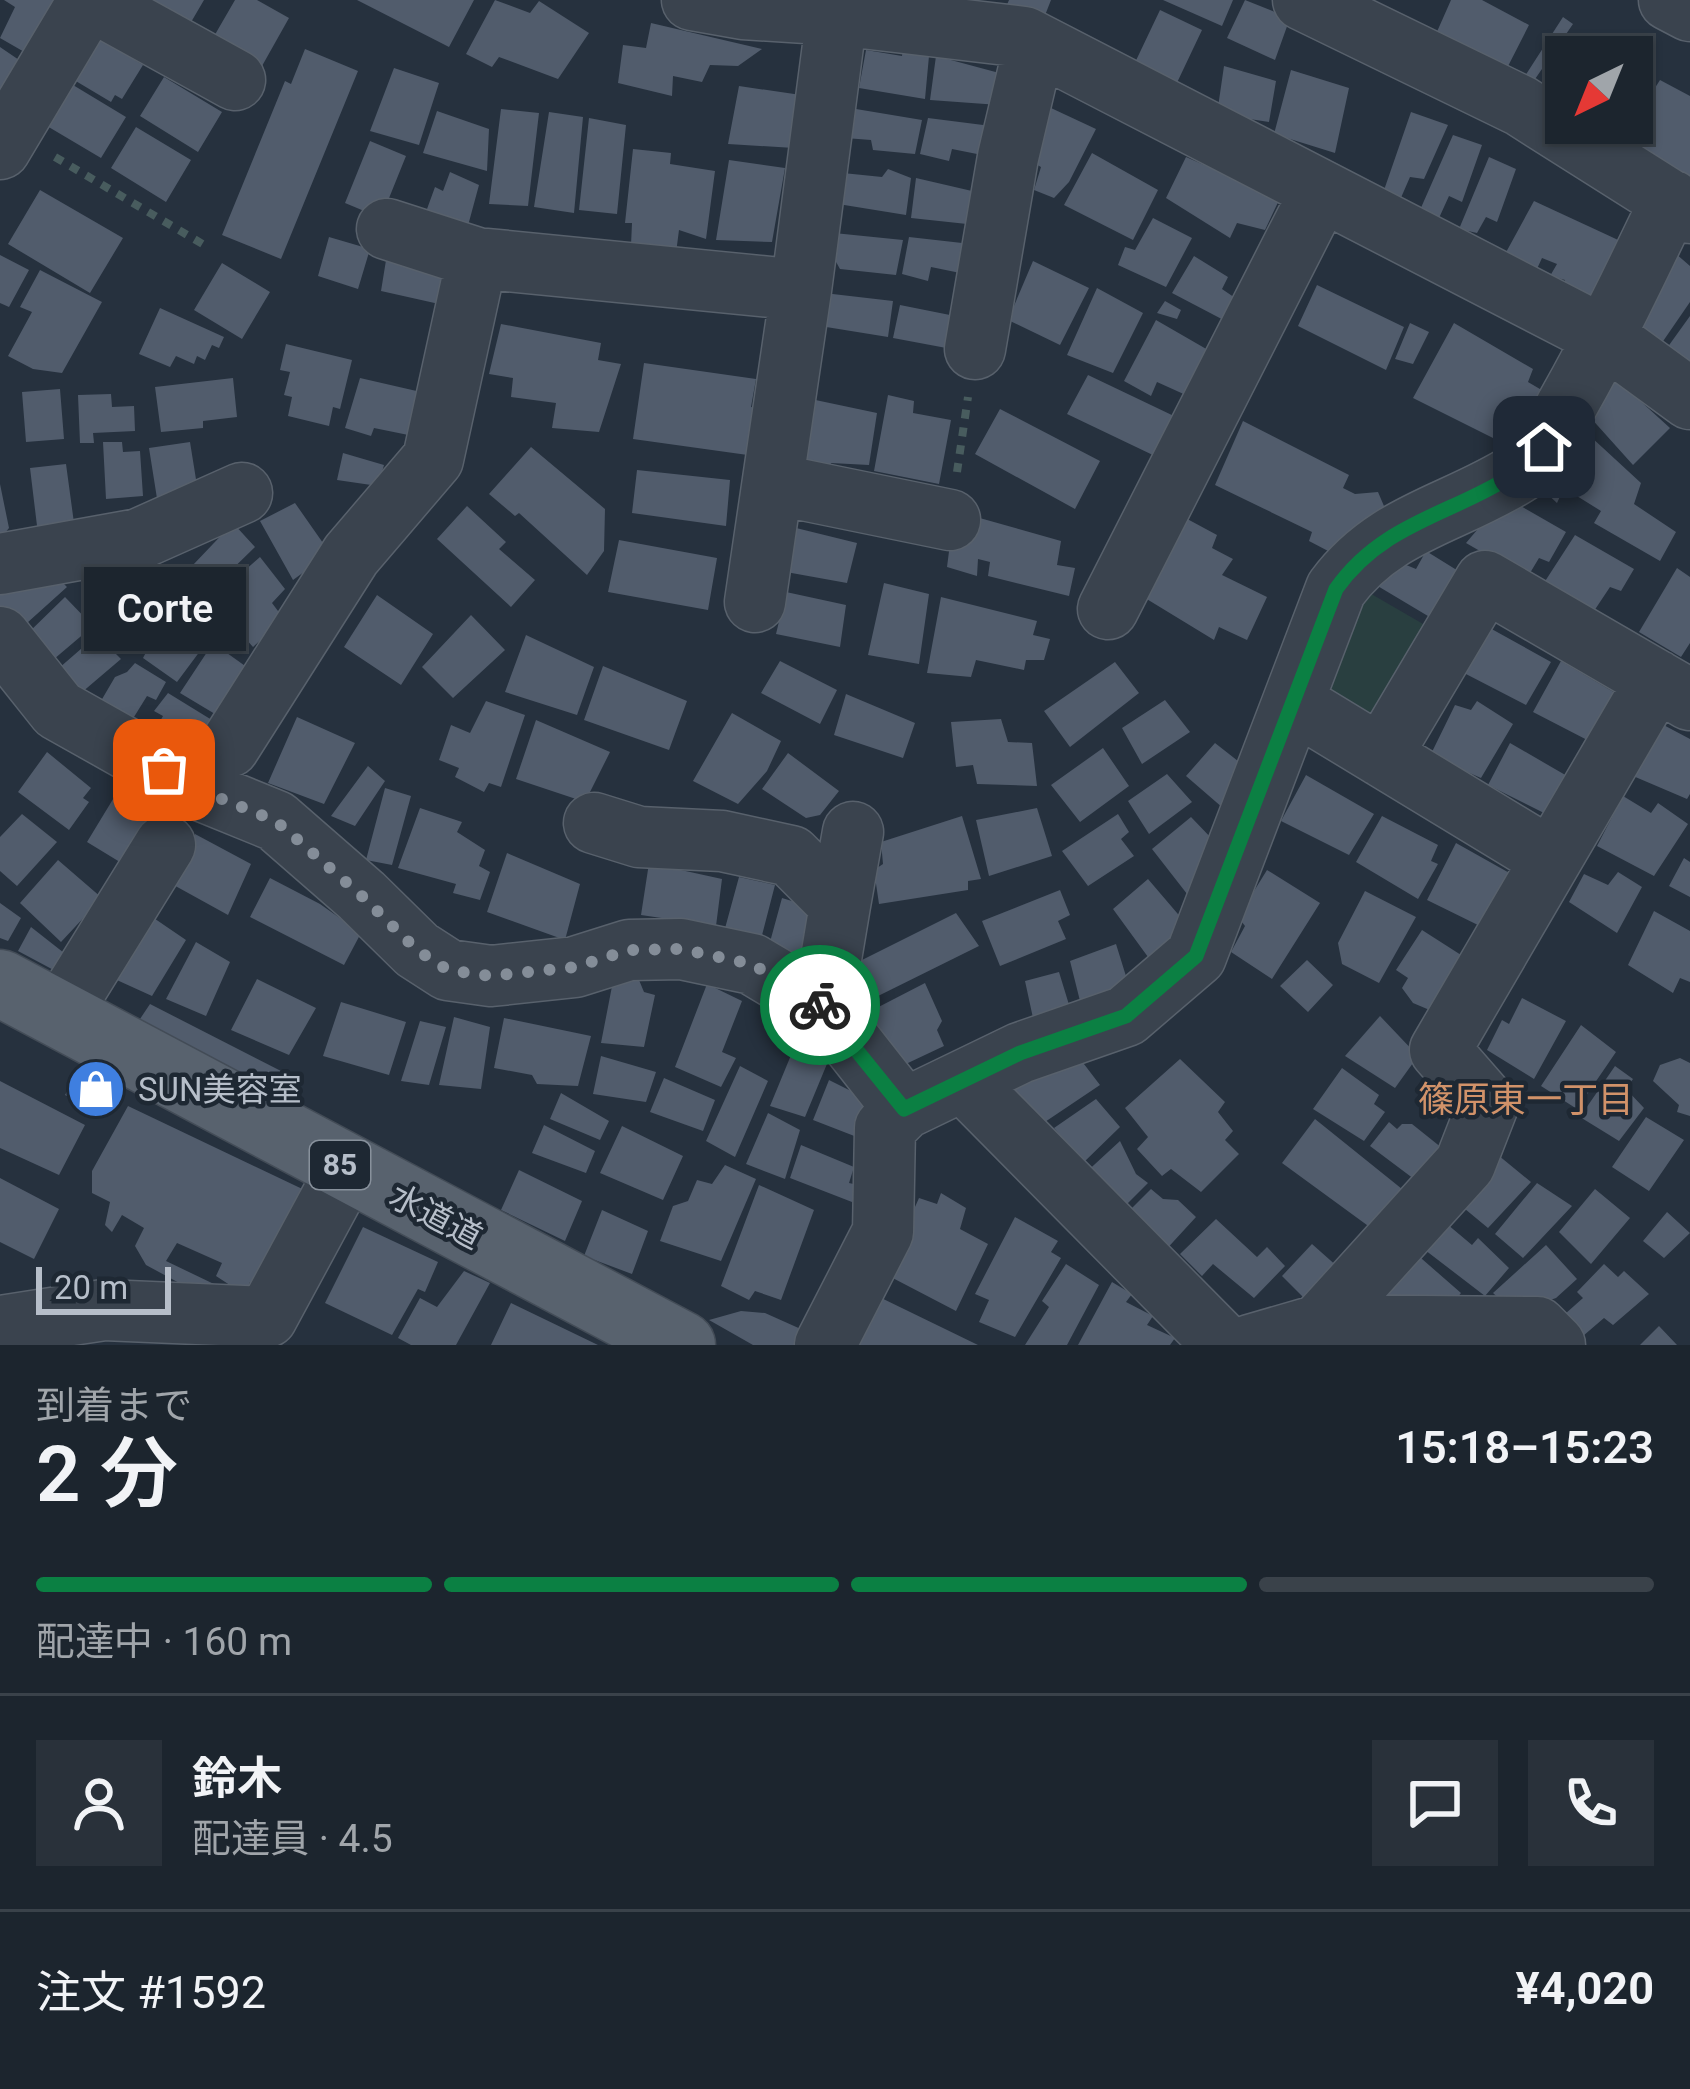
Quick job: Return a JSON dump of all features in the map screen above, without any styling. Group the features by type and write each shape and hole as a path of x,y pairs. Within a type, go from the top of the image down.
{"main road":[{"name":"水道道","path":"17,995 682,1345"}],"street":[{"path":"4,134 90,0 236,80"},
{"path":"825,1345 883,1232 886,1128 904,1109 1020,1053 1126,1016 1196,956 1336,589 1350,570 1392,534 1523,470 1544,447 1680,207 1392,20 1303,0"},
{"path":"1669,0 1690,11"},
{"path":"726,3 1024,37 1605,337 1690,399"},
{"path":"755,602 837,15"},
{"path":"975,349 1008,157 1035,43"},
{"path":"1108,610 1321,190"},
{"path":"387,230 477,258 801,290"},
{"path":"214,768 351,555 433,459 477,258"},
{"path":"774,484 950,520"},
{"path":"0,564 139,539 242,493"},
{"path":"1319,1325 1465,1164 1488,1105 1440,1049 1551,859 1673,690 1485,581 1381,756"},
{"path":"0,637 58,710 214,768 417,950 448,970 491,976 575,967 629,950 681,949 752,964 823,1006 904,1109"},
{"path":"1294,704 1551,859"},
{"path":"823,1006 853,832"},
{"path":"612,845 722,841 791,856 840,904"},
{"path":"17,995 165,845"},
{"path":"963,1081 1233,1344 1319,1325 1537,1328 1555,1345"},
{"path":"0,1326 104,1310 272,1331 347,1169"}],"path":[{"path":"82,174 206,246"},
{"path":"950,520 975,349"}],"green space":[{"path":"1361,588 1430,628 1366,725 1312,693"}],"building":[{"path":"4,0 67,0 33,57 0,38 15,7"},
{"path":"138,0 204,0 187,29"},
{"path":"235,0 257,0 289,18 262,66 213,38"},
{"path":"357,0 474,0 449,47"},
{"path":"495,0 530,13 539,1 589,33 558,79 499,57 492,67 466,54"},
{"path":"1009,0 1051,0 1042,23 1006,7"},
{"path":"1163,0 1233,0 1222,26"},
{"path":"1245,0 1290,18 1275,60 1227,38"},
{"path":"1451,0 1482,0 1529,25 1503,76 1432,43"},
{"path":"1160,10 1202,30 1174,89 1131,71"},
{"path":"1563,17 1573,24 1565,36 1551,36"},
{"path":"651,23 762,49 738,66 710,65 702,82 673,76 672,96 618,83 623,45 646,48"},
{"path":"96,36 143,65 122,99 115,95 111,102 64,74"},
{"path":"1545,45 1545,65 1533,82 1525,76"},
{"path":"0,47 22,62 0,95"},
{"path":"903,47 929,56 925,99 859,88 866,50 902,56"},
{"path":"305,49 358,71 281,259 222,235 285,81 291,84"},
{"path":"936,56 1003,74 999,105 930,100"},
{"path":"1224,66 1276,81 1269,122 1217,114"},
{"path":"394,68 439,83 419,145 370,131"},
{"path":"1291,70 1349,88 1335,153 1274,134"},
{"path":"164,77 222,112 198,152 140,116"},
{"path":"1660,80 1690,96 1690,176 1634,144 1653,144 1653,91"},
{"path":"73,85 126,117 101,158 47,126"},
{"path":"739,86 801,95 794,148 728,144"},
{"path":"850,108 922,120 915,154 873,150 871,140 845,138"},
{"path":"1051,108 1096,129 1069,182 1054,198 1034,190 1041,167 1023,157"},
{"path":"501,109 539,113 528,206 489,204"},
{"path":"437,111 489,129 487,171 423,153"},
{"path":"549,112 583,117 574,213 534,207"},
{"path":"1411,112 1448,125 1424,179 1410,177 1400,200 1383,193"},
{"path":"589,118 626,125 617,214 579,210"},
{"path":"928,118 991,126 987,156 952,149 949,161 920,154"},
{"path":"136,127 191,160 166,202 111,168"},
{"path":"1453,135 1482,145 1462,202 1449,196 1439,218 1420,210"},
{"path":"370,141 406,156 381,218 345,203"},
{"path":"633,149 671,153 670,164 715,171 706,239 679,230 676,253 631,245 632,223 625,223"},
{"path":"1092,153 1158,190 1133,240 1064,205"},
{"path":"1186,157 1280,198 1265,230 1237,223 1230,238 1166,198"},
{"path":"1489,157 1516,169 1497,222 1486,217 1477,233 1459,229"},
{"path":"729,160 785,168 772,242 716,240"},
{"path":"888,169 911,178 906,215 838,204 843,173 882,177"},
{"path":"450,172 479,185 466,233 423,220 435,187 443,191"},
{"path":"916,178 972,191 967,224 911,218"},
{"path":"40,190 123,238 90,293 8,244"},
{"path":"1534,201 1629,245 1600,305 1561,290 1565,280 1550,276 1557,264 1542,258 1536,271 1504,256"},
{"path":"1153,218 1192,238 1166,287 1118,265 1125,247 1135,250"},
{"path":"834,233 903,240 896,275 840,269 830,251"},
{"path":"329,237 370,249 358,289 318,276"},
{"path":"909,237 971,244 970,275 931,267 928,281 902,274"},
{"path":"1675,253 1690,266 1690,302 1657,350 1620,321"},
{"path":"387,254 449,264 448,306 381,291"},
{"path":"0,255 29,270 9,307 0,303"},
{"path":"1194,256 1228,277 1222,289 1244,304 1235,326 1172,293"},
{"path":"1033,261 1089,288 1060,345 1008,320"},
{"path":"222,263 270,292 242,339 194,310"},
{"path":"40,270 102,302 62,373 33,369 8,356 32,312 20,307"},
{"path":"1317,285 1404,327 1386,370 1298,326"},
{"path":"1097,288 1143,313 1113,373 1067,355"},
{"path":"824,293 893,301 888,337 820,326"},
{"path":"1165,301 1181,310 1177,319 1157,313"},
{"path":"900,305 960,317 957,350 893,338"},
{"path":"160,308 224,337 219,348 212,345 205,360 197,356 194,364 176,356 170,367 139,354"},
{"path":"1690,316 1690,363 1667,348"},
{"path":"1156,320 1208,350 1188,396 1157,382 1151,396 1124,381"},
{"path":"1410,323 1429,332 1413,364 1395,359"},
{"path":"1454,323 1533,369 1528,382 1545,392 1513,448 1413,398"},
{"path":"501,324 601,343 598,360 621,364 599,432 552,428 556,403 511,397 513,378 489,374"},
{"path":"286,344 352,360 340,409 333,407 329,426 288,416 292,397 284,395 290,372 280,370"},
{"path":"644,363 756,379 751,407 768,410 762,457 633,439"},
{"path":"1088,375 1176,417 1157,457 1067,414"},
{"path":"233,378 237,417 203,421 203,428 161,432 155,387"},
{"path":"360,378 434,395 428,439 374,428 371,436 345,428"},
{"path":"1615,378 1670,428 1633,465 1589,416"},
{"path":"60,389 64,439 26,442 22,392"},
{"path":"111,394 112,407 134,406 135,431 93,433 94,443 80,443 78,395"},
{"path":"888,395 914,401 913,413 951,420 939,484 874,471"},
{"path":"806,398 877,413 869,465 831,463 826,485 793,478"},
{"path":"1000,409 1100,461 1075,509 975,454"},
{"path":"1243,421 1349,475 1343,488 1355,494 1378,492 1387,513 1330,552 1309,541 1312,532 1215,485"},
{"path":"1590,436 1641,483 1634,504 1676,532 1660,561 1594,523 1601,511 1564,488 1557,503 1543,490 1560,460 1580,470 1591,455 1577,448"},
{"path":"103,442 122,442 123,452 140,451 143,496 106,499"},
{"path":"190,442 199,498 159,511 149,448"},
{"path":"531,447 605,509 604,551 587,575 519,513 515,516 489,494"},
{"path":"343,453 384,465 378,486 337,480"},
{"path":"66,464 74,523 38,534 30,468"},
{"path":"637,470 730,480 726,526 632,513"},
{"path":"0,484 9,528 0,539"},
{"path":"1505,497 1566,532 1549,562 1539,558 1527,578 1466,543"},
{"path":"295,503 330,553 293,580 260,521"},
{"path":"467,506 506,542 499,549 535,580 511,607 437,539"},
{"path":"1178,514 1217,535 1212,548 1233,559 1222,575 1267,597 1247,640 1219,627 1214,640 1127,587"},
{"path":"969,515 1061,541 1057,565 1075,568 1069,596 988,576 990,562 978,559 977,576 947,567 951,536"},
{"path":"233,523 255,547 214,587 192,566"},
{"path":"792,527 857,543 847,583 786,572"},
{"path":"1575,535 1634,569 1621,591 1610,587 1590,617 1540,589"},
{"path":"619,540 717,558 708,610 608,592"},
{"path":"1426,551 1468,577 1443,625 1376,585 1389,558 1416,569"},
{"path":"260,557 285,589 272,603 284,619 253,647 211,600"},
{"path":"1677,568 1690,577 1690,643 1681,657 1639,632"},
{"path":"55,575 67,587 17,632 0,612 0,583"},
{"path":"106,578 121,595 138,594 158,580 180,609 126,649 84,597"},
{"path":"884,583 929,594 919,664 868,655"},
{"path":"786,592 846,605 840,647 776,634"},
{"path":"377,595 433,634 401,685 344,647"},
{"path":"65,597 93,626 47,665 24,637"},
{"path":"941,597 1037,621 1033,635 1050,639 1044,660 1026,660 1024,670 976,660 971,677 927,673"},
{"path":"471,615 505,650 453,698 422,667"},
{"path":"176,622 212,635 177,682 143,658 153,639 160,642"},
{"path":"1488,627 1551,662 1526,705 1464,673"},
{"path":"97,635 121,659 74,699 51,675"},
{"path":"526,635 594,667 577,715 505,692"},
{"path":"213,643 248,668 220,717 180,693"},
{"path":"780,661 837,690 820,724 761,693"},
{"path":"1561,661 1617,694 1593,743 1533,712"},
{"path":"1115,662 1139,693 1070,747 1044,711"},
{"path":"135,663 166,682 156,700 147,696 129,725 98,706 115,677"},
{"path":"603,666 687,701 669,750 584,720"},
{"path":"168,693 220,725 190,770 147,745 163,716 154,711"},
{"path":"846,694 915,723 903,758 834,735"},
{"path":"1165,700 1190,732 1142,764 1122,728"},
{"path":"486,701 525,715 501,787 489,783 484,792 455,777 459,768 439,760 451,725 470,733"},
{"path":"1477,701 1513,724 1481,778 1430,756 1455,705 1471,710"},
{"path":"732,713 781,741 767,771 738,804 693,781"},
{"path":"297,717 355,743 324,804 268,783"},
{"path":"1001,719 1008,742 1032,743 1037,786 977,784 973,765 956,767 951,722"},
{"path":"536,720 610,752 585,802 516,779"},
{"path":"1656,721 1690,739 1687,799 1626,773"},
{"path":"1215,743 1252,772 1223,808 1186,776"},
{"path":"1510,743 1574,780 1554,818 1488,785"},
{"path":"1103,748 1129,786 1080,822 1051,785"},
{"path":"47,752 91,788 83,798 89,802 69,830 18,792"},
{"path":"788,753 839,791 820,815 806,818 762,789"},
{"path":"368,766 385,781 355,826 331,816"},
{"path":"1167,774 1192,802 1149,834 1128,801"},
{"path":"1306,775 1374,814 1349,855 1281,821"},
{"path":"124,781 170,809 133,870 87,842"},
{"path":"385,788 411,796 392,865 366,860"},
{"path":"1623,796 1651,813 1658,803 1688,824 1654,876 1597,846"},
{"path":"420,808 462,822 457,832 485,850 479,866 490,872 480,900 453,893 456,884 398,868"},
{"path":"1037,808 1052,856 989,876 976,820"},
{"path":"22,814 57,842 17,886 0,871 0,837"},
{"path":"1118,814 1129,832 1121,839 1134,856 1088,886 1062,851"},
{"path":"962,816 981,879 968,881 968,890 879,904 874,870 883,864 881,842"},
{"path":"1382,816 1438,845 1431,861 1438,864 1418,899 1356,862"},
{"path":"1191,817 1215,842 1198,908 1152,849"},
{"path":"195,834 251,864 228,915 170,883"},
{"path":"1456,843 1513,875 1484,928 1427,900"},
{"path":"507,853 580,884 565,940 487,912"},
{"path":"1684,858 1690,862 1690,897 1669,886"},
{"path":"58,860 102,898 61,942 20,903"},
{"path":"649,863 722,879 716,926 641,915"},
{"path":"1267,870 1320,903 1272,979 1231,952 1245,926 1238,917"},
{"path":"1618,872 1642,887 1617,933 1569,902 1584,874 1608,885"},
{"path":"739,877 775,885 761,939 724,932"},
{"path":"270,878 320,904 361,933 344,965 250,917"},
{"path":"1148,879 1189,927 1148,957 1113,909"},
{"path":"1060,890 1070,915 1058,921 1066,939 1000,966 982,921"},
{"path":"1365,891 1416,917 1379,983 1342,964 1338,943"},
{"path":"782,898 818,909 811,964 767,953"},
{"path":"0,903 21,918 8,941 0,938"},
{"path":"142,910 186,940 152,996 108,976"},
{"path":"1654,911 1690,931 1690,982 1680,978 1673,993 1628,965"},
{"path":"956,913 979,946 868,1001 848,967"},
{"path":"31,927 73,960 63,975 18,951"},
{"path":"1422,930 1472,962 1439,1014 1413,1003 1402,988 1408,978 1396,970"},
{"path":"196,942 230,962 206,1016 166,999"},
{"path":"1116,944 1130,989 1081,1005 1070,961"},
{"path":"1307,960 1333,985 1308,1012 1280,986"},
{"path":"1059,972 1070,1008 1033,1018 1025,981"},
{"path":"614,976 639,980 644,992 655,995 644,1047 601,1043"},
{"path":"257,979 316,1008 289,1055 231,1030"},
{"path":"925,983 942,1021 937,1030 944,1046 891,1071 863,1015"},
{"path":"707,984 742,1001 722,1052 736,1058 721,1087 675,1067"},
{"path":"1522,998 1566,1021 1534,1079 1487,1050 1502,1020 1509,1024"},
{"path":"341,1002 406,1022 389,1075 323,1056"},
{"path":"150,1004 281,1071 271,1091 138,1022"},
{"path":"1380,1016 1418,1056 1395,1088 1345,1056"},
{"path":"454,1017 490,1027 481,1089 439,1085"},
{"path":"504,1018 591,1036 578,1086 537,1084 532,1075 494,1068"},
{"path":"420,1021 446,1027 429,1085 401,1081"},
{"path":"1581,1025 1616,1052 1577,1109 1541,1086"},
{"path":"796,1043 829,1059 805,1117 770,1106"},
{"path":"1071,1047 1100,1085 1033,1130 1004,1088"},
{"path":"601,1056 656,1072 646,1102 593,1094"},
{"path":"1680,1058 1690,1063 1690,1116 1677,1112 1679,1105 1653,1081 1660,1065"},
{"path":"85,1059 125,1080 105,1117 65,1095"},
{"path":"1180,1059 1225,1102 1218,1112 1233,1131 1225,1140 1239,1154 1201,1192 1171,1169 1162,1176 1137,1149 1148,1137 1125,1108"},
{"path":"740,1066 768,1081 735,1157 706,1141"},
{"path":"1615,1066 1633,1079 1626,1089 1644,1108 1619,1141 1580,1117"},
{"path":"1342,1068 1379,1095 1374,1104 1385,1112 1364,1141 1313,1109"},
{"path":"664,1078 715,1100 703,1131 650,1112"},
{"path":"829,1080 865,1098 862,1139 813,1120"},
{"path":"0,1081 85,1125 59,1175 0,1148"},
{"path":"561,1093 609,1121 600,1140 550,1119"},
{"path":"1096,1099 1120,1127 1083,1163 1054,1128"},
{"path":"128,1106 315,1195 266,1285 250,1282 245,1295 216,1276 222,1263 177,1243 166,1261 216,1285 207,1298 146,1265 135,1246 144,1228 122,1215 112,1232 105,1225 110,1202 92,1193 92,1171"},
{"path":"768,1113 800,1130 785,1179 746,1164"},
{"path":"1646,1117 1684,1140 1649,1191 1612,1167"},
{"path":"1315,1119 1402,1189 1371,1228 1282,1163"},
{"path":"1389,1122 1397,1129 1412,1124 1447,1152 1422,1185 1370,1146"},
{"path":"544,1125 595,1151 586,1173 532,1153"},
{"path":"622,1126 683,1156 663,1200 600,1173"},
{"path":"1120,1141 1136,1174 1148,1183 1119,1212 1082,1176"},
{"path":"801,1145 854,1167 849,1183 858,1185 852,1202 790,1178"},
{"path":"1498,1155 1531,1182 1488,1228 1459,1204"},
{"path":"725,1165 756,1179 721,1261 660,1241 673,1206 688,1201 697,1180 712,1184"},
{"path":"519,1170 582,1201 565,1241 501,1210"},
{"path":"0,1178 59,1209 34,1259 0,1242"},
{"path":"1537,1183 1572,1206 1523,1258 1495,1234"},
{"path":"759,1185 814,1210 781,1300 755,1291 749,1300 721,1286"},
{"path":"1151,1189 1163,1199 1178,1200 1196,1217 1162,1254 1124,1216"},
{"path":"1595,1189 1630,1218 1591,1264 1559,1232"},
{"path":"941,1193 966,1208 960,1229 988,1244 956,1311 885,1274 919,1198 937,1204"},
{"path":"602,1210 648,1231 632,1274 584,1256"},
{"path":"1667,1212 1690,1233 1664,1258 1643,1241"},
{"path":"1015,1217 1058,1241 1051,1252 1061,1258 1015,1337 979,1322 989,1300 975,1294"},
{"path":"1216,1219 1257,1257 1267,1247 1285,1266 1254,1298 1213,1264 1202,1276 1180,1254"},
{"path":"1447,1224 1472,1245 1478,1238 1509,1268 1485,1296 1425,1250"},
{"path":"363,1227 438,1262 425,1292 418,1289 392,1335 325,1303"},
{"path":"1312,1244 1339,1268 1309,1303 1282,1276"},
{"path":"1546,1245 1577,1279 1556,1298 1528,1308 1509,1308 1493,1293"},
{"path":"1414,1252 1461,1293 1445,1313 1379,1303"},
{"path":"1066,1264 1099,1285 1067,1345 1025,1345 1049,1307 1042,1301"},
{"path":"1604,1264 1618,1277 1624,1271 1649,1294 1613,1325 1604,1318 1583,1336 1565,1314 1583,1298 1577,1292"},
{"path":"464,1271 490,1283 456,1345 411,1345 398,1338 420,1298 437,1307"},
{"path":"1112,1282 1132,1294 1126,1302 1153,1316 1147,1325 1175,1338 1170,1345 1078,1345"},
{"path":"871,1293 978,1345 857,1345"},
{"path":"511,1303 598,1345 491,1345"},
{"path":"741,1311 765,1313 803,1330 794,1345 753,1345 709,1320"},
{"path":"1659,1326 1677,1345 1640,1345"}],"way so far":[{"path":"164,770 276,821 417,950 448,970 491,976 575,967 629,950 681,949 752,964 820,1005"}],"place":[{"name":"Corte","path":"164,770"},
{"name":"SUN美容室","path":"96,1089"}],"district":[{"name":"篠原東一丁目","path":"1526,1099"}],"route":[{"path":"820,1005 904,1109 1020,1053 1126,1016 1196,956 1336,589 1350,570 1392,534 1523,470 1544,447"}]}
